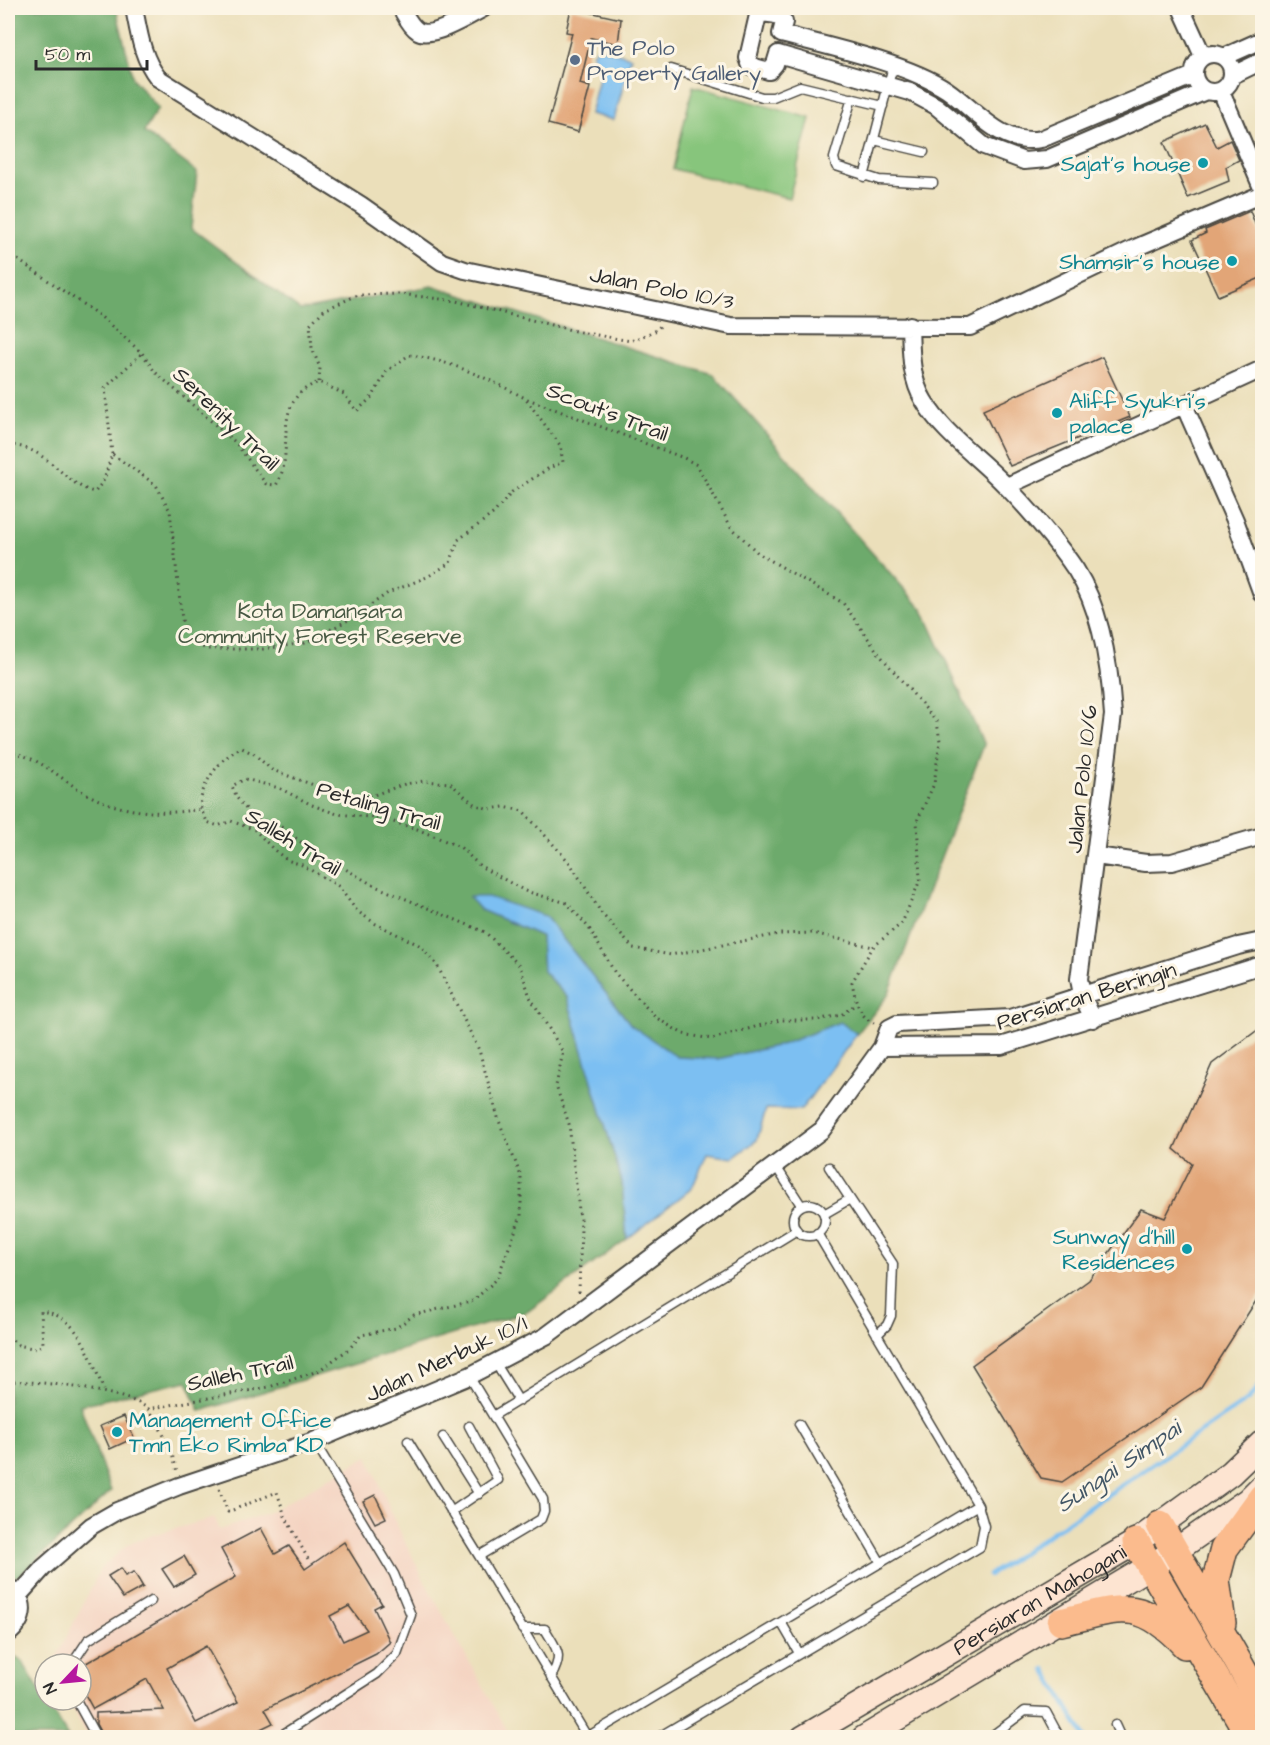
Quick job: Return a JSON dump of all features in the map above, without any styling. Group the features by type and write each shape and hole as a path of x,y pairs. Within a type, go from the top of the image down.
{"main road":[{"name":"Persiaran Mahogani","path":"803,1737 1136,1542 1231,1473 1263,1443"},
{"name":"Persiaran Mahogani","path":"864,1737 1060,1622 1175,1551 1248,1500 1263,1485"},
{"path":"1225,1638 1216,1580 1224,1549 1263,1497"},
{"path":"1160,1526 1263,1704"},
{"path":"1136,1542 1247,1734"},
{"path":"1060,1622 1113,1610 1142,1611 1164,1622 1215,1676"}],"street":[{"name":"Jalan Polo 10/3","path":"134,8 143,51 149,67 158,78 361,205 442,262 465,270 731,326 970,327 1136,248 1263,194"},
{"path":"401,8 417,31 426,34 458,22 484,8"},
{"path":"1181,8 1203,57"},
{"path":"767,13 781,18 784,22 778,54 776,64 769,71 754,68 748,63 758,15 767,13"},
{"path":"781,34 918,74 947,90 994,128 1028,141 1041,139 1194,75"},
{"path":"1224,57 1263,40"},
{"path":"778,54 910,92 936,106 984,146 1024,161 1047,159 1104,134 1213,91 1229,85 1233,75 1231,64 1224,57 1215,53 1203,57 1195,65 1194,75 1200,87 1213,91 1263,188"},
{"path":"1233,75 1263,60"},
{"path":"1095,117 1104,134"},
{"name":"Jalan Polo 10/6","path":"910,325 912,369 923,399 940,423 1007,486 1076,570 1087,592 1099,628 1111,680 1113,716 1080,987"},
{"path":"1007,486 1263,369"},
{"path":"1184,405 1235,520 1263,594"},
{"path":"1096,856 1146,863 1172,862 1263,836"},
{"name":"Persiaran Beringin","path":"890,1028 897,1024 1010,1018 1080,987 1263,941"},
{"name":"Persiaran Beringin","path":"882,1047 1001,1046 1263,965"},
{"path":"1080,987 1093,1019"},
{"name":"Jalan Merbuk 10/1","path":"13,1591 91,1526 117,1511 179,1486 314,1441 496,1364 546,1336 822,1130 882,1047 890,1028"},
{"path":"8,1634 20,1621 22,1604 13,1591"}],"lane":[{"path":"864,177 892,66"},
{"path":"671,69 762,97 773,96 800,86 883,106"},
{"path":"852,98 834,158 840,169 864,177 933,183"},
{"path":"874,140 924,152"},
{"path":"775,1165 801,1205"},
{"path":"829,1167 893,1264 891,1316 887,1325 877,1335"},
{"path":"824,1214 850,1199"},
{"path":"801,1205 817,1206 824,1214 824,1225 817,1233 806,1236 796,1230 793,1216 801,1205"},
{"path":"493,1416 796,1230"},
{"path":"657,1737 980,1547 984,1526 978,1505 817,1233"},
{"path":"496,1364 519,1401"},
{"path":"469,1376 543,1499 544,1511 541,1519 479,1556"},
{"path":"799,1424 881,1563"},
{"path":"451,1512 498,1480 469,1426"},
{"path":"443,1437 479,1494"},
{"path":"277,1737 377,1674 397,1654 411,1616 394,1574 314,1441"},
{"path":"408,1441 587,1737 978,1505"},
{"path":"80,1652 88,1640 151,1601"},
{"path":"781,1622 799,1653"},
{"path":"522,1629 544,1629 559,1654 560,1662 551,1677"},
{"path":"989,1737 1025,1711 1046,1712 1060,1737"},
{"path":"83,1712 97,1737"},
{"path":"1115,1725 1121,1737"}],"path":[{"name":"Serenity Trail","path":"8,253 100,316 142,353 154,372 236,443 266,484 276,484 281,476 286,421 298,393 319,382"},
{"path":"525,398 478,373 430,358 409,355 387,370 373,396 357,411 344,394 319,382 320,368 312,348 310,324 324,310 358,295 400,294 456,301 579,332 631,341 657,330 670,313"},
{"path":"8,445 46,456 85,490 95,492 104,480 112,454 105,388 142,353"},
{"name":"Scout's Trail","path":"112,454 156,486 170,511 182,620 190,640 206,649 263,649 305,643 352,618 388,592 435,573 450,563 458,540 494,513 512,492 549,468 563,462 560,445 525,398"},
{"name":"Scout's Trail","path":"525,398 684,458 697,465 730,527 758,553 843,603 879,654 937,722 940,741 934,784 918,821 920,880 903,923 873,947 852,982 857,1004"},
{"path":"8,752 17,753 50,768 81,790 104,802 142,812 160,814 201,809 202,793 215,771 231,752 242,748 254,754 272,770 336,793 374,795 405,784 424,781 450,783 474,804 489,809 504,807 523,811 570,863 602,914 633,948 671,955 778,934 813,933 873,947"},
{"name":"Petaling Trail","path":"578,1312 580,1228 569,1124 556,1086 563,1052 530,998 520,966 485,932 375,886 309,848 281,827 252,816 237,798 232,786 245,779 279,788 312,805 337,814 380,818 417,829 460,847 480,866 525,891 567,903 589,928 615,973 655,1017 683,1034 712,1039 780,1020 816,1020 841,1015 857,1004"},
{"name":"Salleh Trail","path":"148,1409 269,1387 318,1371 349,1349 361,1335 396,1328 414,1316 473,1302 497,1279 521,1216 521,1176 499,1121 479,1050 437,965 421,946 376,924 357,911 338,886 302,865 287,860 255,830 231,821 218,826 207,822 201,809"},
{"path":"857,1004 867,1020 890,1028"},
{"path":"8,1336 18,1345 37,1349 43,1344 41,1311 52,1312 77,1330 104,1390"},
{"path":"8,1383 23,1380 104,1390 148,1409 176,1462 179,1486"},
{"path":"214,1476 228,1512 277,1492 285,1516 308,1559"}],"shaded area":[{"path":"368,1456 394,1519 424,1580 511,1737 88,1737 74,1712 93,1712 93,1652 59,1652 101,1568 127,1545 155,1534 215,1518 220,1530 269,1512"}],"green space":[{"name":"Kota Damansara Community Forest Reserve","path":"8,8 116,8 133,79 158,108 144,132 197,172 191,228 300,310 432,286 713,374 923,610 984,745 888,995 857,1034 840,1022 784,1044 718,1059 677,1057 631,1025 545,916 470,898 481,910 541,936 543,971 567,997 622,1182 627,1239 527,1312 200,1411 187,1381 80,1405 111,1491 18,1577 8,1575"},
{"path":"693,86 810,118 789,198 673,169"},
{"path":"8,1654 22,1661 33,1679 33,1712 53,1712 68,1737 15,1737 8,1727"}],"water":[{"path":"598,47 631,57 614,120 590,114 601,70 596,65 592,54"},
{"path":"469,897 488,897 545,916 631,1025 677,1057 718,1059 784,1044 840,1022 857,1034 801,1110 766,1109 757,1140 733,1158 707,1154 692,1188 627,1239 622,1182 567,997 543,971 541,936 481,910"}],"building":[{"name":"The Polo Property Gallery","path":"571,8 621,19 618,44 591,38 580,84 590,87 578,132 548,124 572,33 566,32"},
{"name":"Sajat's house","path":"1205,123 1217,147 1230,140 1239,160 1226,167 1229,181 1188,198 1164,142"},
{"name":"Shamsir's house","path":"1250,211 1263,244 1263,277 1218,296 1192,240 1206,233 1205,230"},
{"name":"Aliff Syukri's palace","path":"1102,357 1130,417 1010,466 983,410"},
{"name":"Sunway d'hill Residences","path":"1263,1026 1263,1290 1201,1387 1062,1482 1041,1478 972,1365 1089,1280 1141,1209 1165,1218 1192,1164 1174,1149 1212,1064"},
{"name":"Management Office Tmn Eko Rimba KD","path":"124,1416 134,1438 110,1449 100,1426"},
{"path":"375,1495 386,1518 375,1523 363,1501"},
{"path":"261,1528 275,1554 289,1546 305,1569 344,1542 382,1604 374,1608 390,1642 376,1654 265,1709 273,1723 244,1737 103,1737 96,1724 96,1713 164,1710 147,1679 93,1709 93,1659 236,1577 221,1549","holes":["349,1606 367,1630 343,1641 330,1616","206,1646 238,1702 196,1723 167,1668"]},
{"path":"184,1556 195,1575 174,1587 162,1569"},
{"path":"121,1568 125,1576 134,1572 143,1587 123,1598 108,1576"}],"waterway":[{"name":"Sungai Simpai","path":"989,1575 1248,1400 1262,1383"},
{"name":"Sungai Simpai","path":"1045,1669 1085,1738"}],"place":[{"name":"The Polo Property Gallery","path":"575,60"},
{"name":"Sajat's house","path":"1203,163"},
{"name":"Shamsir's house","path":"1232,261"},
{"name":"Aliff Syukri's palace","path":"1057,413"},
{"name":"Sunway d'hill Residences","path":"1187,1249"},
{"name":"Management Office Tmn Eko Rimba KD","path":"117,1432"}]}
